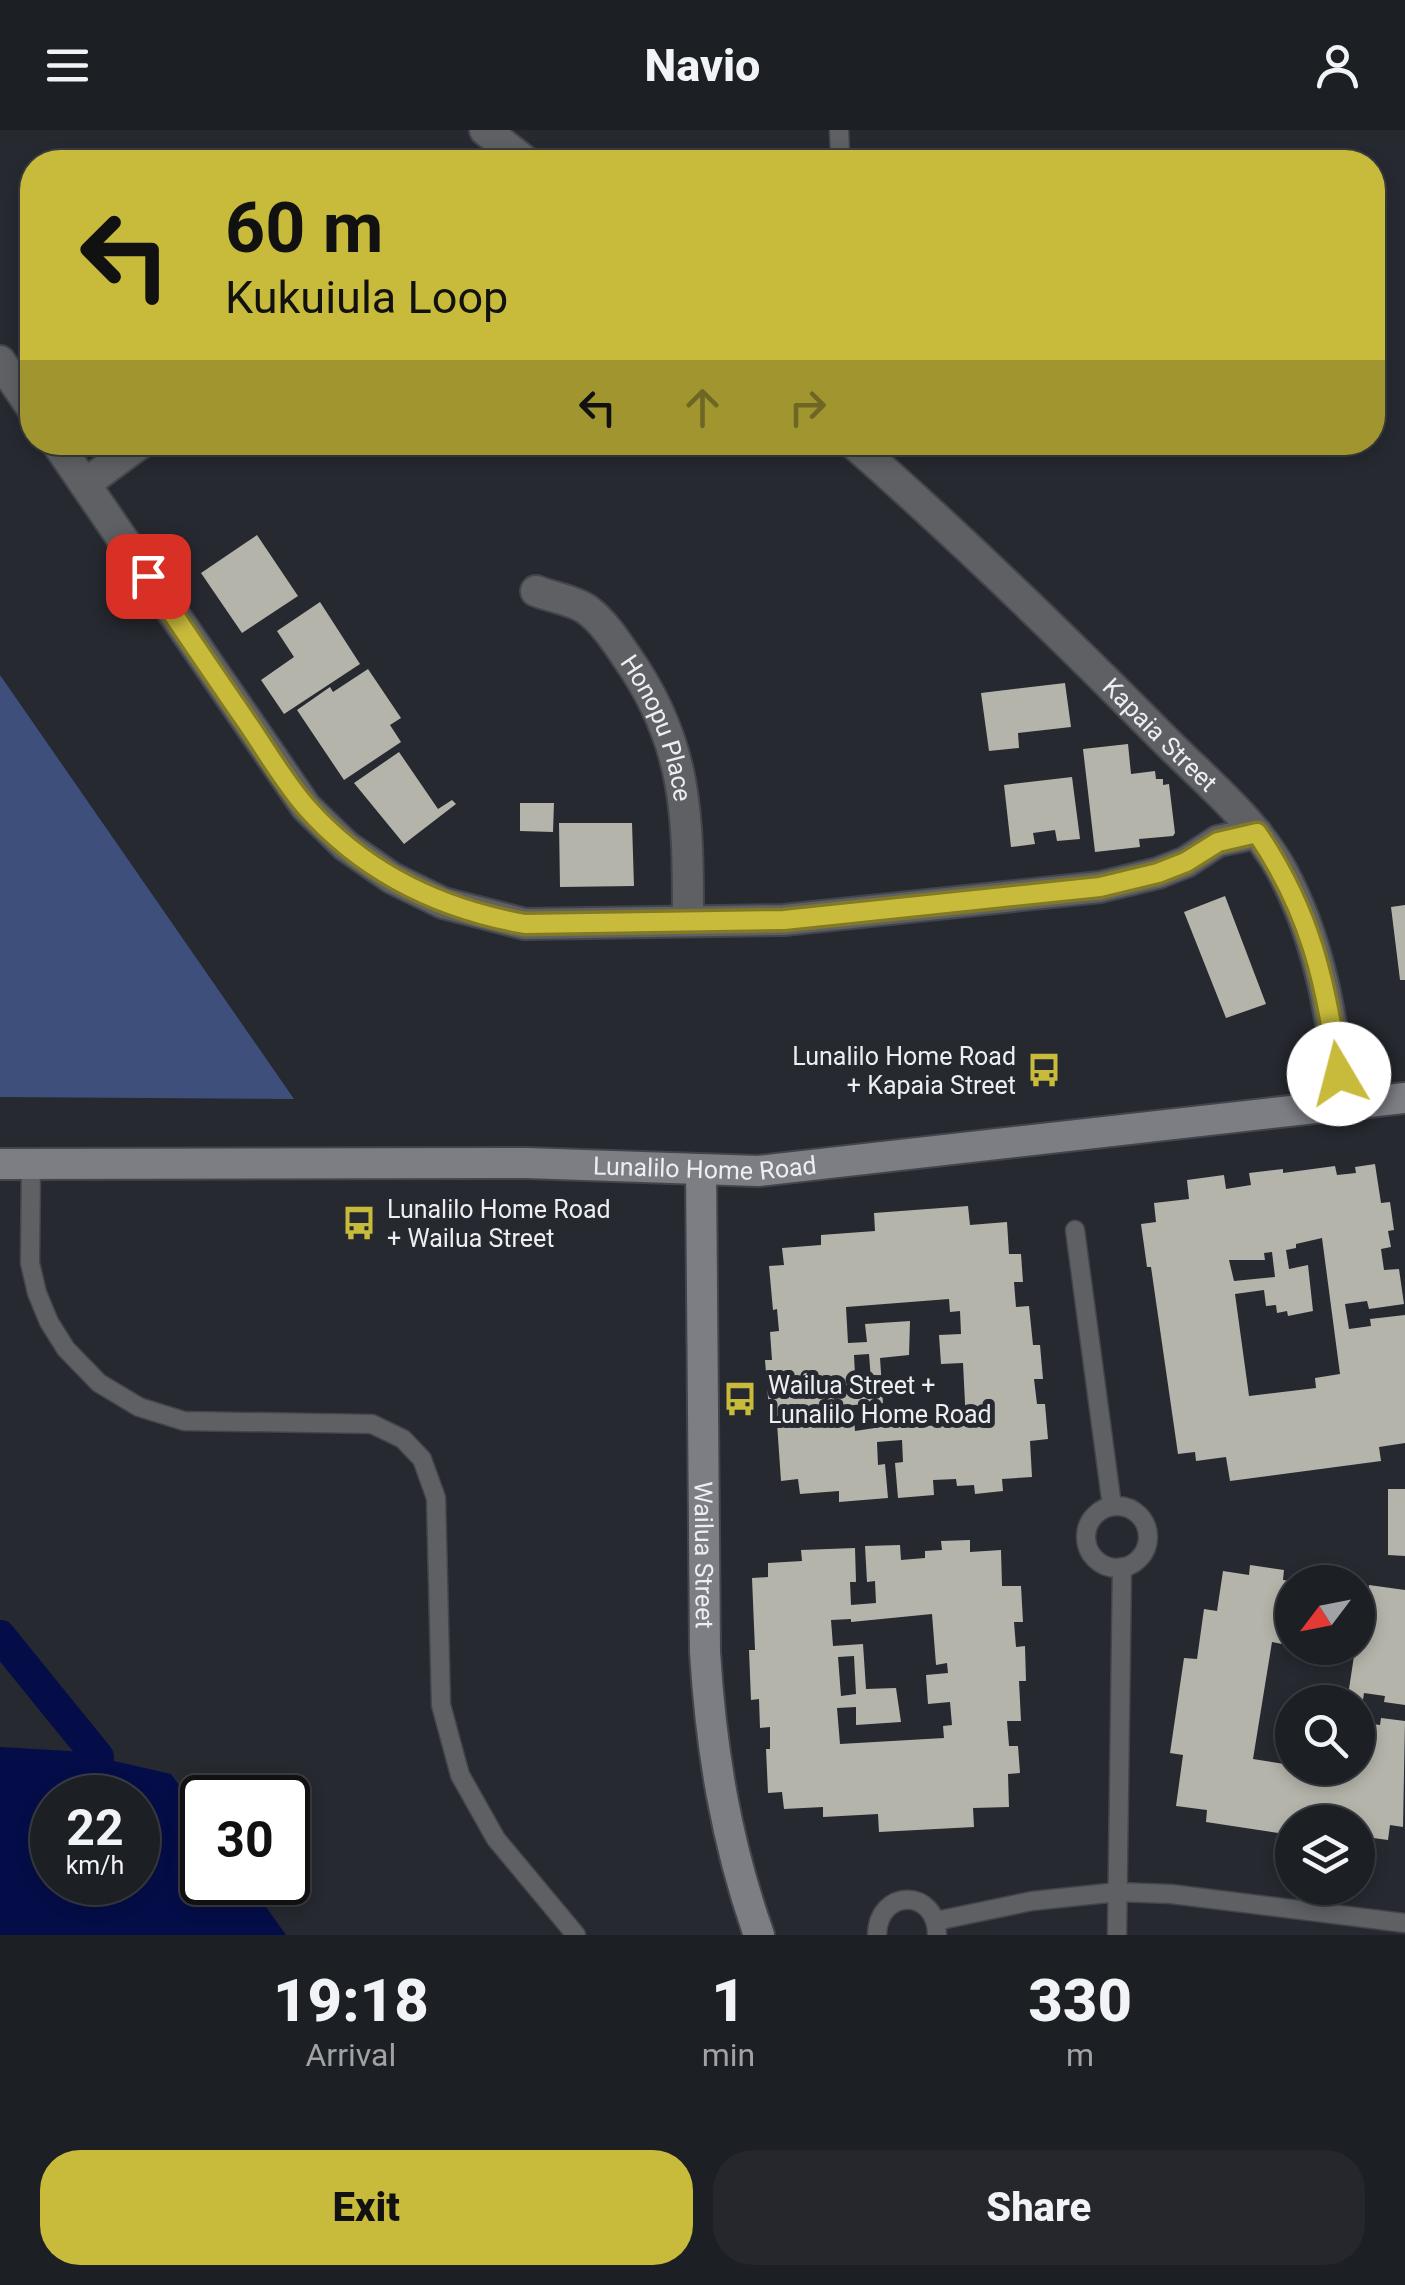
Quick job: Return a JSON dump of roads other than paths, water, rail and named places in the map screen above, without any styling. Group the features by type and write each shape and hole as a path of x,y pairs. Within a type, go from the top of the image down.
{"main road":[{"name":"Lunalilo Home Road","path":"0,1164 526,1163 758,1171 1405,1098"},
{"name":"Wailua Street","path":"702,1170 708,1715 716,1778 730,1840 759,1935"}],"street":[{"path":"485,130 511,150"},
{"path":"0,361 20,390"},
{"path":"65,455 288,784 326,827 369,863 443,903 511,921 784,920 1100,887 1158,873 1186,862 1218,842 1257,833"},
{"path":"85,484 124,455"},
{"name":"Kapaia Street","path":"867,455 1064,640 1257,833 1280,868 1312,937 1330,1010 1343,1105"},
{"name":"Honopu Place","path":"536,591 586,609 637,671 662,719 680,770 688,824 688,919"}],"lane":[{"path":"31,1164 30,1263 37,1293 66,1349 99,1383 139,1407 184,1420 372,1424 403,1439 422,1459 436,1498 442,1705 460,1776 496,1839 576,1935"},
{"path":"1075,1230 1112,1506"},
{"path":"1112,1506 1133,1510 1146,1527 1145,1548 1140,1557 1122,1567 1103,1564 1086,1542 1089,1522 1112,1506"},
{"path":"1117,1935 1122,1567"},
{"path":"877,1935 886,1908 903,1900 924,1904 937,1928 1032,1901 1118,1892 1171,1894 1405,1923"}],"waterway":[{"path":"0,1636 98,1757"}],"place":[{"name":"Lunalilo Home Road + Kapaia Street","path":"1044,1070"},
{"name":"Lunalilo Home Road + Wailua Street","path":"359,1223"},
{"name":"Wailua Street + Lunalilo Home Road","path":"740,1399"}]}
